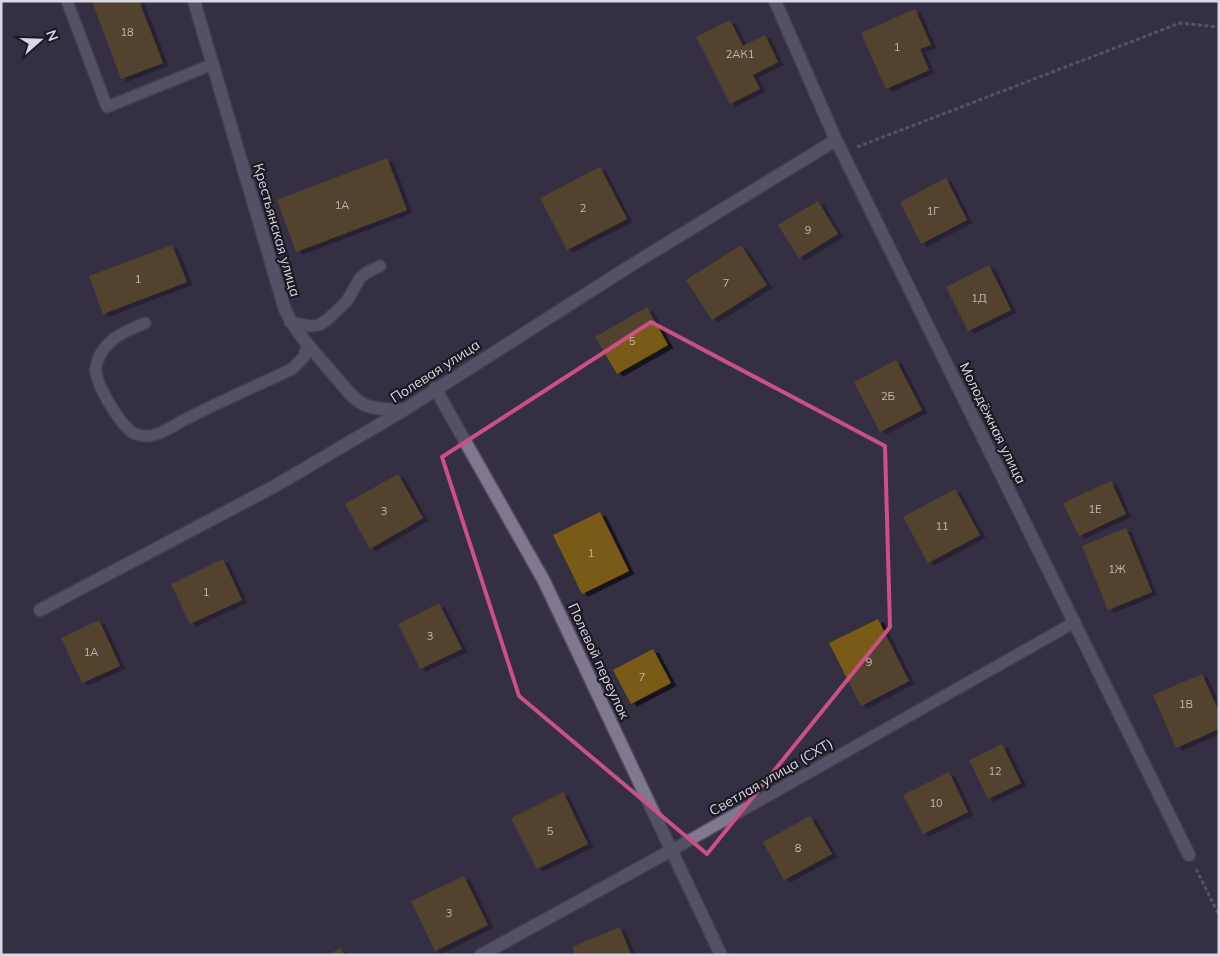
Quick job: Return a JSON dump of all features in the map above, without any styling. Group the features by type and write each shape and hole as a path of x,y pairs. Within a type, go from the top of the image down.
{"street":[{"name":"Крестьянская улица","path":"194,1 290,322 355,399 366,406 404,410"},
{"name":"Молодёжная улица","path":"775,1 836,140 1189,855"},
{"name":"Полевая улица","path":"40,610 275,486 404,410 630,266 836,140"},
{"name":"Полевой переулок","path":"436,388 544,581 720,955"},
{"name":"Светлая улица (СХТ)","path":"481,955 672,850"}],"lane":[{"path":"67,1 107,107 213,64"},
{"path":"290,322 309,326 319,325 347,301 360,278 380,266"},
{"path":"145,323 114,337 105,346 95,368 100,385 109,401 131,431 138,435 148,436 163,432 192,416 292,369 304,357 308,345"},
{"name":"Светлая улица (СХТ)","path":"672,850 1075,622"}],"path":[{"path":"842,152 1180,23 1219,28"},
{"path":"1189,855 1219,915"}],"highlighted area":[{"path":"651,322 885,446 890,627 707,854 519,696 442,457"}],"building":[{"path":"92,1 139,1 163,63 121,79"},
{"path":"915,9 931,45 920,49 929,70 886,89 861,33"},
{"path":"730,20 743,46 765,35 778,62 753,75 760,89 730,104 696,37"},
{"path":"387,158 407,210 296,252 277,200"},
{"path":"600,167 627,219 567,250 540,198"},
{"path":"946,178 967,220 921,244 900,202"},
{"path":"818,201 838,234 799,258 778,225"},
{"path":"172,245 187,282 103,314 89,276"},
{"path":"741,245 767,285 712,320 686,280"},
{"path":"989,265 1011,310 968,331 946,287"},
{"path":"647,307 668,345 617,374 595,337"},
{"path":"896,360 922,410 880,432 854,382"},
{"path":"398,474 423,518 370,549 345,504"},
{"path":"1111,481 1126,514 1079,536 1063,503"},
{"path":"955,489 980,535 928,563 903,517"},
{"path":"600,512 629,571 582,594 553,535"},
{"path":"1126,528 1152,592 1108,610 1082,546"},
{"path":"223,559 242,600 190,624 171,584"},
{"path":"439,603 462,649 420,669 398,624"},
{"path":"878,619 909,681 861,706 829,643"},
{"path":"99,620 120,666 82,683 61,638"},
{"path":"653,649 671,683 631,704 613,670"},
{"path":"1202,674 1219,712 1219,729 1176,748 1153,695"},
{"path":"1002,744 1021,783 988,799 969,760"},
{"path":"949,772 968,812 923,834 903,795"},
{"path":"563,792 588,844 537,869 511,818"},
{"path":"810,816 832,854 784,880 763,842"},
{"path":"464,876 488,925 435,951 411,901"},
{"path":"620,927 631,955 575,955 572,947"},
{"path":"341,948 344,955 327,955"}]}
